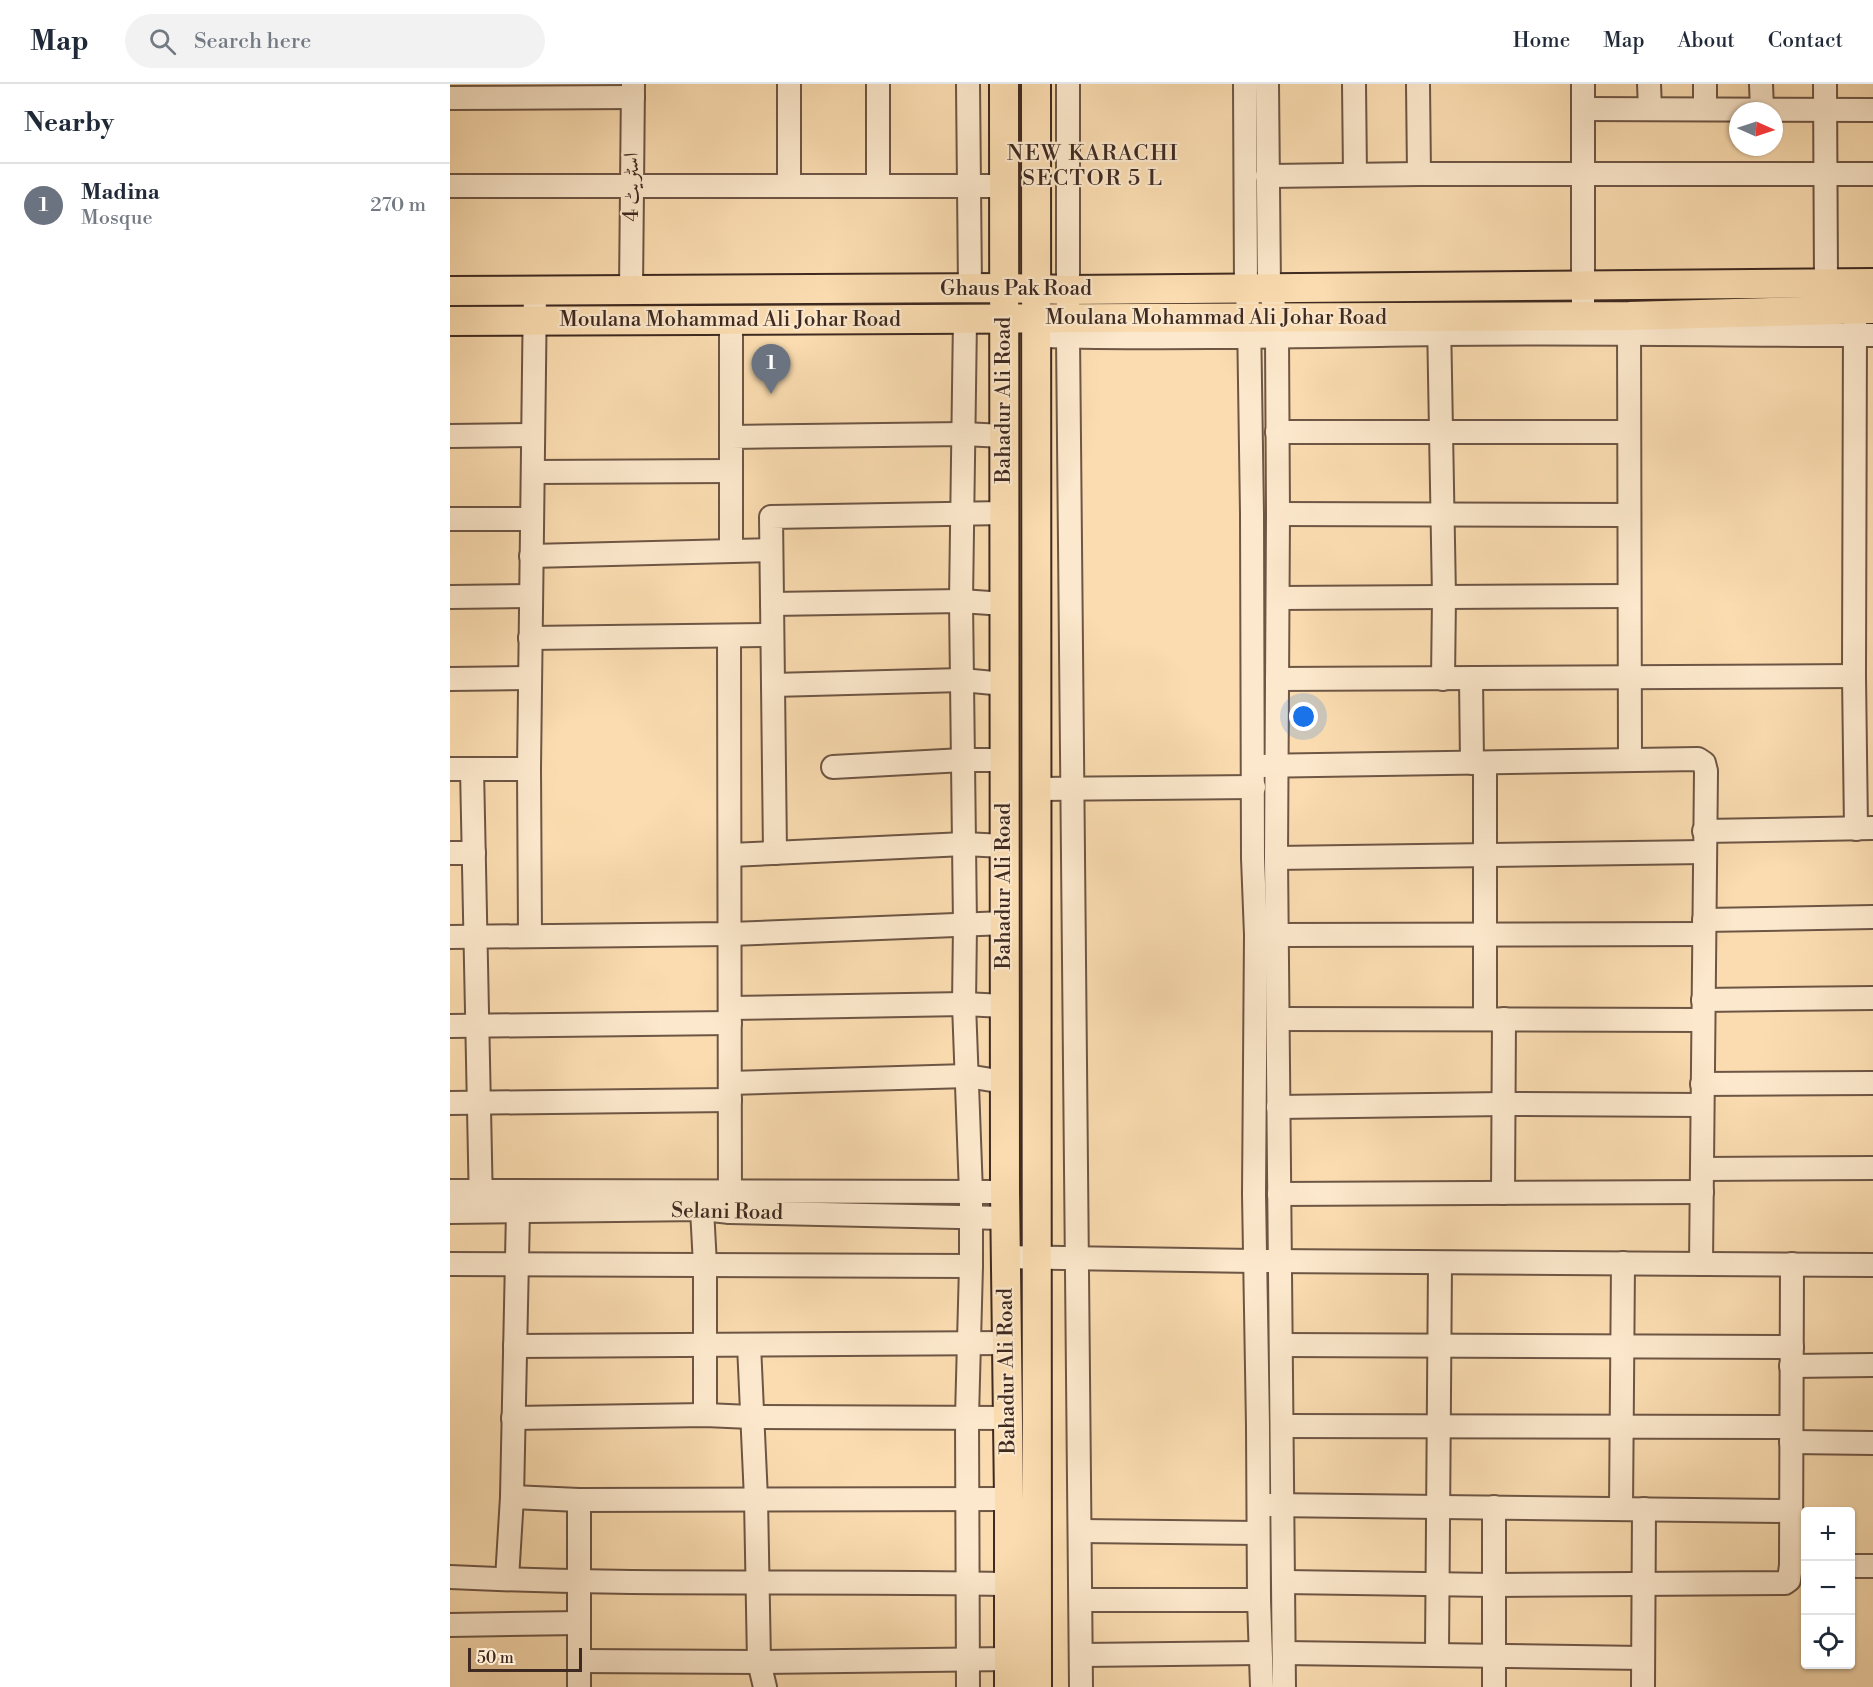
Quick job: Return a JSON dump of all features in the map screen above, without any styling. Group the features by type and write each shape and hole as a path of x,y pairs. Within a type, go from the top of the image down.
{"main road":[{"name":"Bahadur Ali Road","path":"1004,84 1004,1082 1009,1687"},
{"name":"Bahadur Ali Road","path":"1036,84 1037,1687"},
{"path":"1583,285 1873,283"},
{"name":"Ghaus Pak Road","path":"450,291 1004,288 1068,290 1583,285"},
{"name":"Moulana Mohammad Ali Johar Road","path":"450,321 1005,318 1037,327 1068,328 1439,325 1583,316 1629,325 1864,322"}],"street":[{"path":"789,84 789,186"},
{"path":"878,84 878,186"},
{"path":"968,84 970,289"},
{"path":"1068,84 1068,328 1082,1687"},
{"path":"1245,84 1257,287 1277,327 1277,679 1261,773 1253,858 1256,935 1254,1261 1262,1687"},
{"path":"1267,84 1267,176 1257,287 1249,327 1261,773 1276,858 1278,935 1278,1262 1284,1505 1284,1687"},
{"path":"1354,84 1355,174"},
{"path":"1419,84 1419,174"},
{"path":"1583,84 1583,316"},
{"path":"1650,84 1650,109"},
{"path":"1705,84 1706,109"},
{"path":"1761,84 1762,102"},
{"path":"1825,84 1826,283"},
{"path":"452,94 511,91 633,91"},
{"name":"اسٹریٹ 4","path":"631,290 633,91"},
{"path":"1583,109 1729,109"},
{"path":"1783,110 1873,110"},
{"path":"1267,176 1583,173 1873,174"},
{"path":"450,186 1004,186"},
{"path":"530,936 530,638 535,290"},
{"path":"965,319 961,601 964,1004 971,1193 967,1417 968,1687"},
{"path":"730,551 731,320"},
{"path":"1276,858 1485,854 1704,842 1864,828 1864,739 1860,664 1863,574 1864,322"},
{"path":"1443,679 1444,597 1439,325 1629,325 1630,760"},
{"path":"1277,432 1629,432"},
{"path":"731,437 963,434 1004,436"},
{"path":"450,436 533,435"},
{"path":"532,472 731,471"},
{"path":"775,854 771,517 1004,513"},
{"path":"1278,514 1629,516"},
{"path":"450,519 532,519"},
{"path":"531,556 771,550"},
{"path":"450,597 531,596"},
{"path":"1278,598 1629,596"},
{"path":"772,604 961,601 1004,604"},
{"path":"530,638 772,635"},
{"path":"729,636 730,1202"},
{"path":"1277,679 1629,678 1860,664"},
{"path":"450,679 530,678"},
{"path":"1472,679 1485,854 1485,934 1503,1104 1503,1192"},
{"path":"773,685 962,680 1004,684"},
{"path":"1037,789 1261,773 1479,763 1698,759 1704,763 1707,771 1704,842 1701,1264"},
{"path":"833,767 1004,760"},
{"path":"450,769 529,769"},
{"path":"472,769 481,1201"},
{"path":"730,855 964,844 1004,846"},
{"path":"450,853 474,853"},
{"path":"1278,935 1485,934 1704,927 1873,917"},
{"path":"450,937 730,934 1005,923"},
{"path":"1279,1019 1494,1019 1703,1010 1873,998"},
{"path":"450,1026 964,1004 1004,1006"},
{"path":"450,1103 730,1091 967,1076 1004,1082"},
{"path":"1278,1107 1503,1104 1873,1083"},
{"path":"1702,1169 1873,1168"},
{"name":"Selani Road","path":"450,1191 518,1211 597,1212 702,1209 730,1202 970,1216 1005,1205"},
{"path":"1279,1194 1702,1191"},
{"name":"Selani Road","path":"450,1212 481,1201 730,1202 971,1193 1005,1205"},
{"path":"702,1209 705,1265 705,1415"},
{"path":"507,1580 512,1497 518,1211"},
{"path":"1005,1257 1278,1262 1873,1264"},
{"path":"1437,1653 1440,1263"},
{"path":"1621,1509 1623,1263"},
{"path":"450,1264 971,1266"},
{"path":"1284,1582 1494,1585 1785,1583 1798,1565 1790,1511 1792,1264"},
{"path":"515,1346 1007,1344"},
{"path":"749,1345 756,1498 759,1662 765,1687"},
{"path":"1281,1345 1622,1346 1791,1356 1873,1365"},
{"path":"513,1418 705,1415 1008,1418"},
{"path":"1282,1426 1622,1426 1791,1434 1873,1443"},
{"path":"512,1497 579,1500 1009,1499"},
{"path":"579,1500 579,1687"},
{"path":"1257,1505 1790,1511"},
{"path":"1494,1508 1494,1687"},
{"path":"1643,1687 1644,1509"},
{"path":"1080,1531 1258,1533"},
{"path":"1855,1566 1873,1566"},
{"path":"450,1577 579,1582 756,1581 1009,1584"},
{"path":"1081,1600 1259,1600"},
{"path":"450,1625 579,1623"},
{"path":"1082,1654 1260,1653"},
{"path":"1284,1653 1437,1653 1643,1658"},
{"path":"579,1661 759,1662 1009,1659"}],"place":[{"name":"Madina","path":"771,394"}],"district":[{"name":"NEW KARACHI SECTOR 5 L","path":"1093,166"}]}
